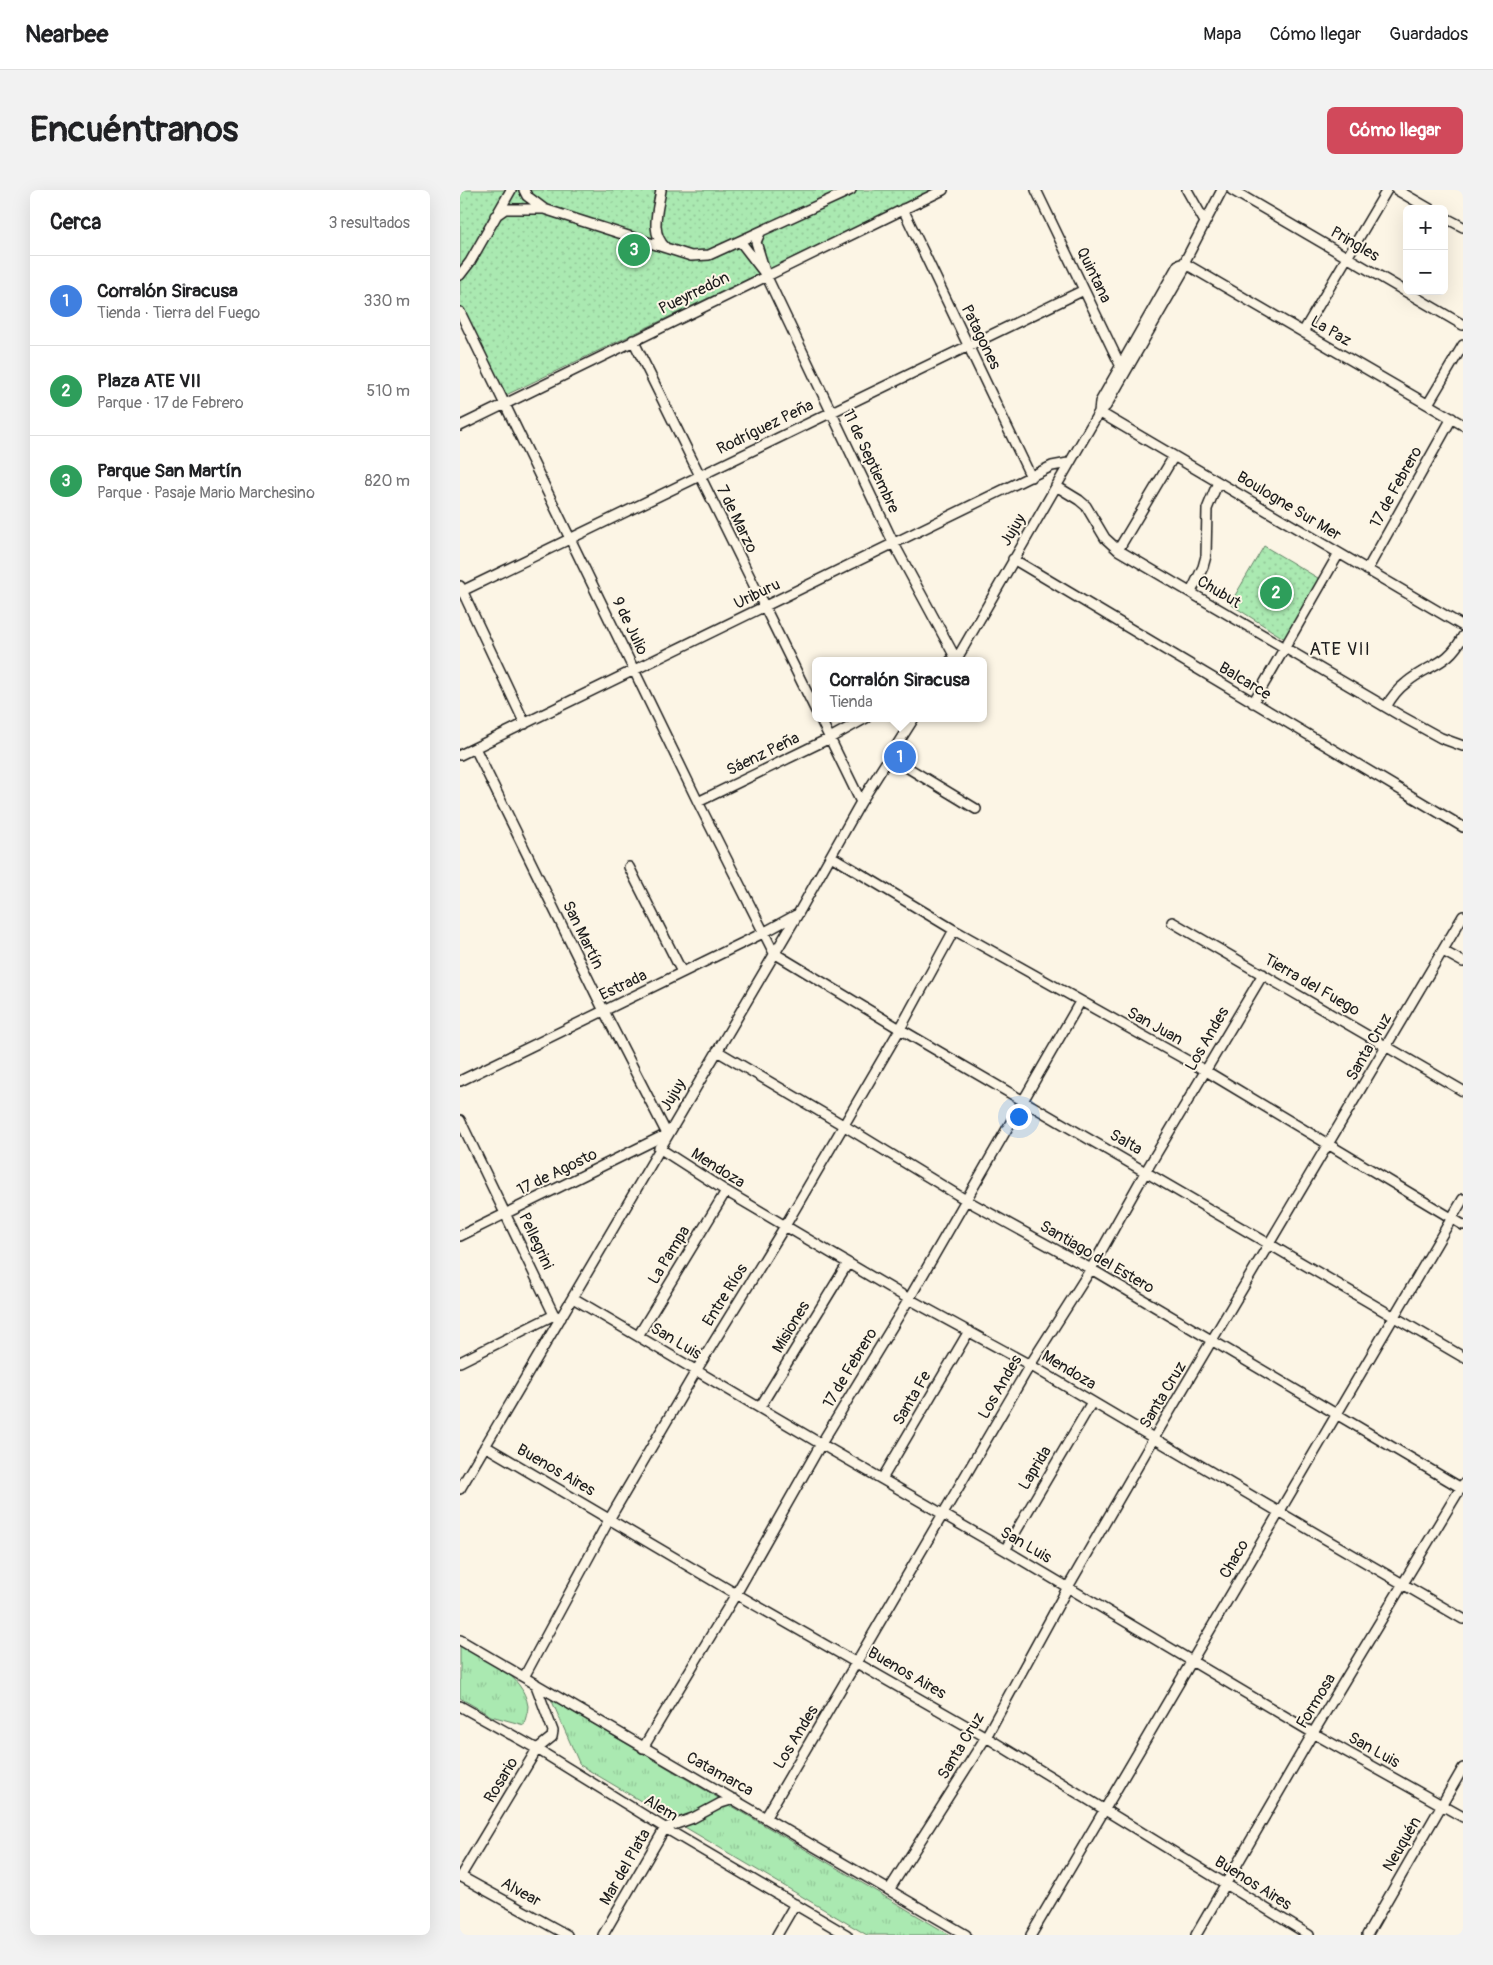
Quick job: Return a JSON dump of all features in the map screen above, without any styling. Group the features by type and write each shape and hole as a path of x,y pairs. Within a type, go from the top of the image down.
{"street":[{"path":"460,275 470,262 511,190"},
{"path":"524,190 527,196 544,209"},
{"path":"643,241 649,238 655,230 661,190"},
{"path":"495,216 505,209 544,209 691,256 709,255 851,190"},
{"name":"Pueyrredón","path":"460,426 505,402 942,190"},
{"name":"Quintana","path":"1036,190 1122,369"},
{"path":"1186,190 1205,222"},
{"path":"1184,263 1222,190"},
{"name":"Pringles","path":"1232,190 1463,325"},
{"path":"1303,332 1388,190"},
{"path":"1398,190 1423,205"},
{"name":"Patagones","path":"903,210 1031,477"},
{"path":"1448,219 1463,227"},
{"path":"655,230 660,242 666,248"},
{"path":"760,233 756,242 766,275"},
{"path":"739,242 766,275"},
{"path":"460,266 470,262"},
{"name":"La Paz","path":"1184,263 1463,425"},
{"name":"Jujuy","path":"956,657 959,655 1099,412 1106,406 1122,369 1185,268 1184,263"},
{"name":"11 de Septiembre","path":"766,275 894,544 951,657"},
{"name":"Rodríguez Peña","path":"461,590 1084,290"},
{"name":"9 de Julio","path":"460,312 698,802 774,953"},
{"name":"7 de Marzo","path":"633,340 812,703"},
{"path":"1428,404 1463,345"},
{"name":"Boulogne Sur Mer","path":"1099,412 1463,626"},
{"name":"17 de Febrero","path":"1367,570 1452,418"},
{"path":"1118,550 1174,456"},
{"name":"Uriburu","path":"460,755 1052,466 1068,464"},
{"path":"1191,592 1204,561 1207,508 1218,482"},
{"name":"Chubut","path":"1056,486 1086,506 1105,538 1118,550 1386,707 1441,738 1463,746"},
{"path":"1253,703 1339,553"},
{"name":"Balcarce","path":"1013,559 1463,826"},
{"path":"461,590 525,724"},
{"path":"1386,707 1392,697 1406,682 1446,659 1457,649 1463,636"},
{"path":"822,722 861,802"},
{"name":"Sáenz Peña","path":"698,802 859,722"},
{"name":"Jujuy","path":"461,1486 558,1317 573,1298 667,1134 798,914 861,802 912,722"},
{"name":"San Martín","path":"475,748 604,1011 667,1134"},
{"path":"890,757 976,809"},
{"name":"San Juan","path":"831,856 954,930 1206,1071 1463,1225"},
{"path":"629,867 682,972"},
{"name":"Estrada","path":"460,1081 763,933 798,914"},
{"name":"Santa Cruz","path":"889,1890 986,1737 1068,1587 1154,1438 1388,1046 1463,916"},
{"name":"Tierra del Fuego","path":"1172,922 1463,1091"},
{"name":"Entre Ríos","path":"524,1677 610,1518 696,1371 785,1226 900,1029 954,930"},
{"path":"1443,951 1463,962"},
{"name":"Salta","path":"774,953 900,1029 1463,1357"},
{"name":"Los Andes","path":"766,1817 1030,1365 1091,1269 1146,1171 1263,974"},
{"name":"17 de Febrero","path":"643,1748 736,1594 821,1444 909,1299 1080,1002"},
{"name":"Santiago del Estero","path":"717,1051 966,1200 1091,1269 1462,1487"},
{"name":"Pellegrini","path":"460,1120 558,1317"},
{"name":"17 de Agosto","path":"460,1236 667,1134"},
{"name":"Mendoza","path":"659,1148 726,1191 909,1299 1030,1365 1463,1619"},
{"name":"La Pampa","path":"638,1336 726,1191"},
{"name":"Chaco","path":"1031,1935 1463,1199"},
{"name":"Misiones","path":"760,1407 848,1262"},
{"name":"San Luis","path":"573,1298 1314,1733 1463,1817"},
{"path":"460,1362 558,1317"},
{"name":"Santa Fe","path":"882,1479 969,1331"},
{"name":"Laprida","path":"1005,1550 1092,1402"},
{"name":"Buenos Aires","path":"485,1446 736,1594 858,1662 986,1737 1309,1935"},
{"name":"Formosa","path":"1196,1935 1314,1733 1462,1487"},
{"name":"Catamarca","path":"460,1640 966,1935"},
{"path":"535,1683 552,1731 552,1737 537,1749"},
{"name":"Alem","path":"460,1706 537,1749 664,1828 847,1935"},
{"name":"Rosario","path":"460,1877 537,1749"},
{"name":"Neuquén","path":"1367,1935 1463,1768"},
{"name":"Mar del Plata","path":"603,1935 664,1828 693,1818 720,1803 734,1799"},
{"name":"Alvear","path":"460,1877 567,1935"},
{"path":"777,1935 795,1904"}],"green space":[{"path":"460,190 934,190 506,395 460,311"},
{"path":"1264,546 1323,581 1288,641 1230,604"},
{"path":"460,1644 491,1661 511,1676 519,1685 525,1695 528,1706 524,1725 491,1716 460,1698"},
{"path":"551,1699 950,1935 867,1935 580,1765"}],"place":[{"name":"Parque San Martín","path":"634,250"},
{"name":"Plaza ATE VII","path":"1276,593"},
{"name":"Corralón Siracusa","path":"900,757"}],"district":[{"name":"ATE VII","path":"1340,649"}]}
